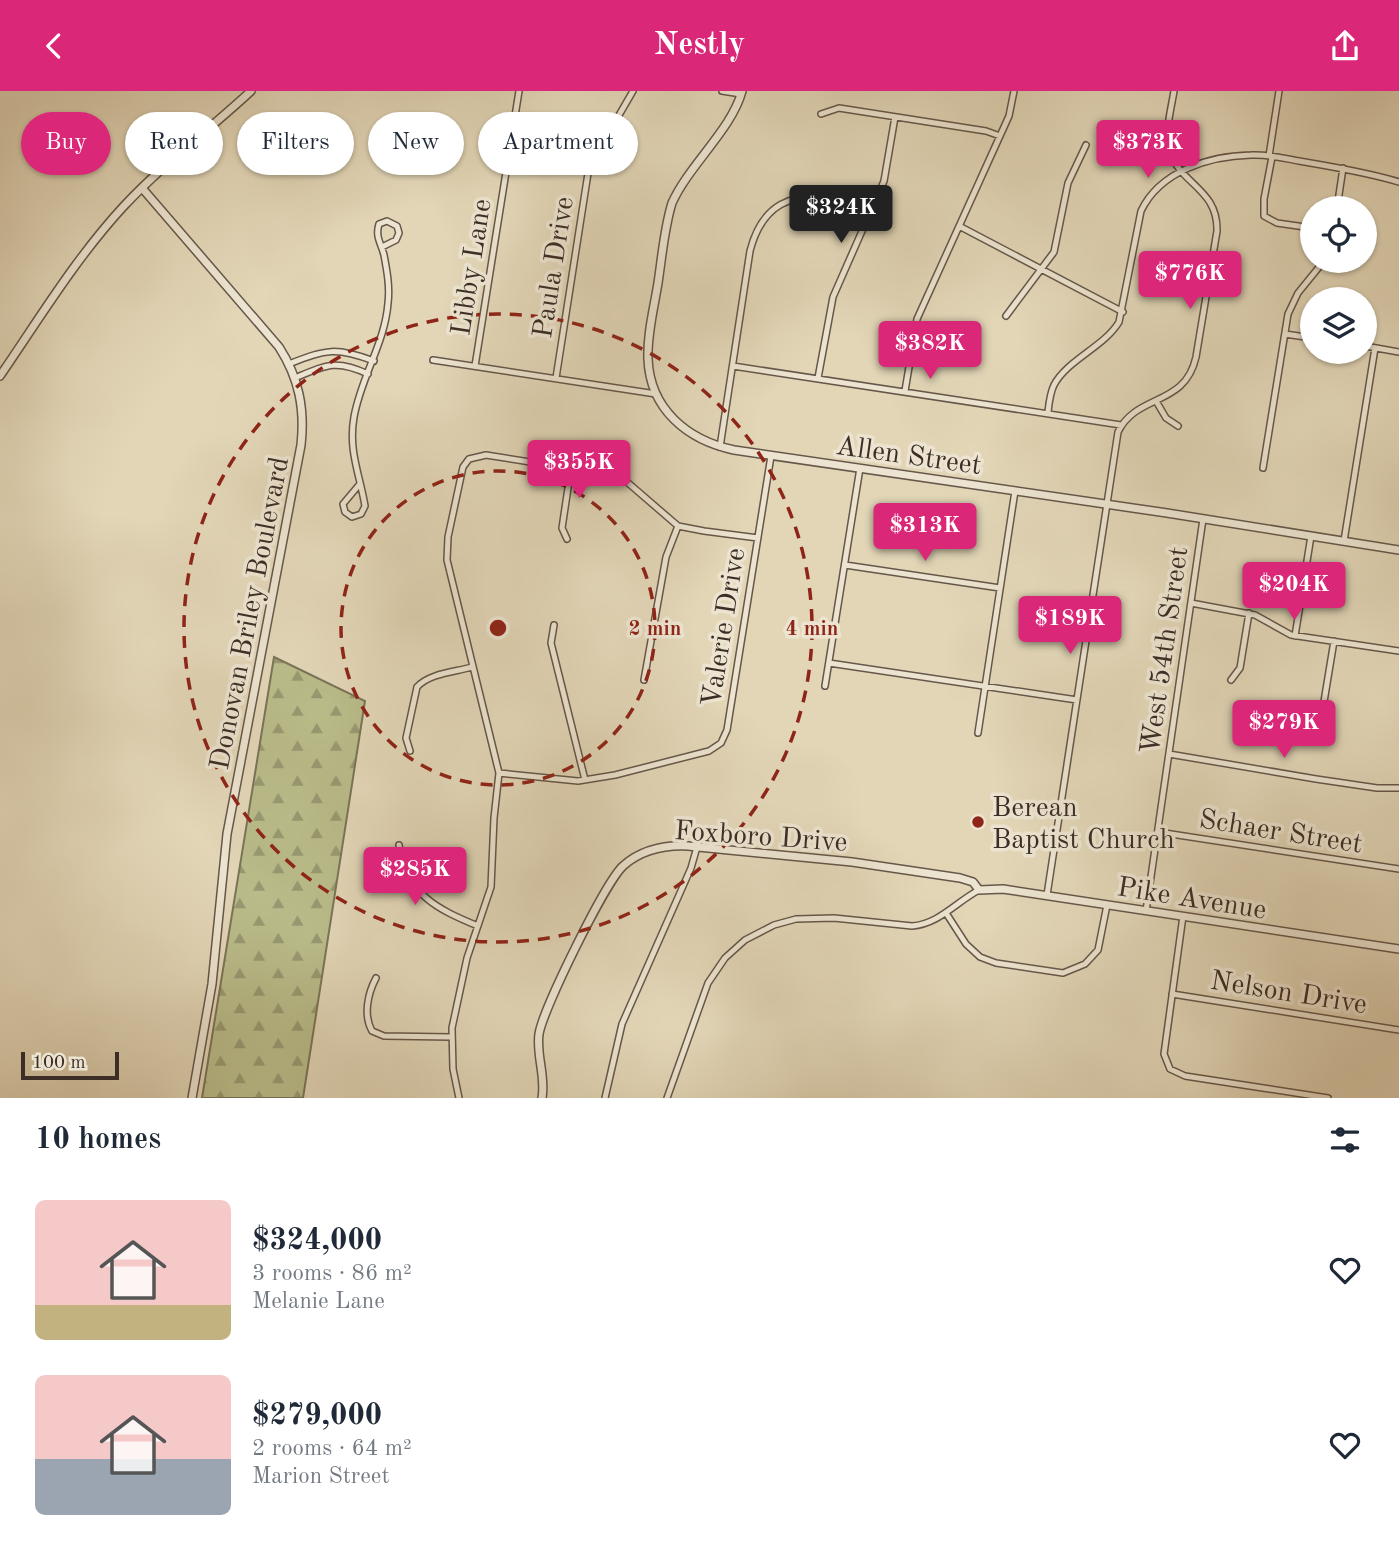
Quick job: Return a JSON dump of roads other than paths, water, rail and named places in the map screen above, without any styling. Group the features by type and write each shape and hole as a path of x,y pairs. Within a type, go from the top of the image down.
{"street":[{"path":"0,376 87,250 114,217 142,188 251,91"},
{"name":"Libby Lane","path":"475,366 519,91"},
{"name":"Paula Drive","path":"556,378 589,167 633,91"},
{"path":"433,360 656,394 648,350 670,209 679,188 736,109 742,92 722,91"},
{"path":"905,391 917,319 1000,136 1010,112 1014,91"},
{"path":"1046,895 1116,441 1121,425 1135,412 1181,387 1194,369 1217,231 1216,214 1210,201 1181,170 1170,153 1168,142 1174,91"},
{"path":"1279,91 1264,216 1277,223 1300,226"},
{"path":"821,114 839,109 986,131 1000,136"},
{"path":"818,379 832,297 886,174 895,117"},
{"path":"1006,316 1054,252 1068,183 1086,145"},
{"path":"1048,412 1051,394 1059,377 1116,327 1123,312 1141,211 1148,198 1167,178 1181,170 1243,156 1270,156 1343,168 1399,182"},
{"path":"1339,196 1343,168"},
{"name":"Donovan Briley Boulevard","path":"142,188 265,330 289,364 295,378 303,417 301,445 227,834 212,984 192,1098"},
{"path":"720,447 750,251 763,221 783,203 808,195 858,199 874,204"},
{"path":"359,485 343,504 345,512 352,517 361,514 365,506 352,455 353,431 356,409 384,331 388,278 377,228 382,221 387,221 397,226 399,233 397,240 382,247"},
{"path":"959,226 1123,312"},
{"path":"1263,468 1291,306 1314,273"},
{"path":"1285,334 1300,336"},
{"path":"1377,348 1399,352"},
{"path":"289,364 332,350 345,351 374,361"},
{"path":"344,365 345,351"},
{"path":"321,353 324,367"},
{"path":"1344,541 1372,364"},
{"path":"295,378 324,367 344,365 368,374"},
{"path":"733,366 1121,425"},
{"name":"Allen Street","path":"656,394 686,430 703,441 720,447 1399,550"},
{"path":"1156,401 1166,418 1178,426"},
{"path":"459,1098 453,1069 451,1037 459,989 491,887 499,773 447,560 448,537 463,467 469,459 486,455 606,474 627,482 678,526 758,538"},
{"name":"Valerie Drive","path":"499,773 584,780 717,748 727,730 771,456"},
{"path":"568,539 562,528 570,468"},
{"path":"825,686 860,468"},
{"path":"978,733 1015,491"},
{"name":"West 54th Street","path":"1146,911 1203,519"},
{"path":"644,680 666,557 678,526"},
{"path":"1295,636 1311,535"},
{"path":"845,565 1000,588"},
{"path":"1191,603 1249,613 1295,636 1399,651"},
{"path":"1231,680 1240,668 1249,613"},
{"path":"554,625 551,642 584,780"},
{"path":"1318,738 1334,642"},
{"path":"829,663 1077,700"},
{"path":"410,751 406,738 418,687 434,677 472,667"},
{"path":"1169,754 1316,779 1377,788 1399,788"},
{"name":"Schaer Street","path":"1158,832 1399,869"},
{"path":"400,845 408,872 428,901 439,909 478,926"},
{"name":"Foxboro Drive","path":"542,1098 538,1042 543,1019 610,882 625,865 644,853 667,846 697,847 852,862 967,879 979,890"},
{"path":"604,1098 622,1024 686,880 697,847"},
{"name":"Pike Avenue","path":"979,890 1003,889 1046,895 1398,949"},
{"path":"667,1098 708,983 725,958 745,940 774,925 796,919 843,918 915,926 932,922 979,890"},
{"path":"946,913 966,944 988,961 1063,973 1085,964 1098,950 1108,905"},
{"path":"1183,916 1164,1054 1167,1066 1174,1073 1185,1076 1328,1098"},
{"path":"1398,949 1399,939"},
{"path":"376,978 370,991 367,1014 372,1031 384,1036 451,1037"},
{"name":"Nelson Drive","path":"1172,993 1399,1030"}],"place":[{"name":"Berean Baptist Church","path":"978,822"}]}
